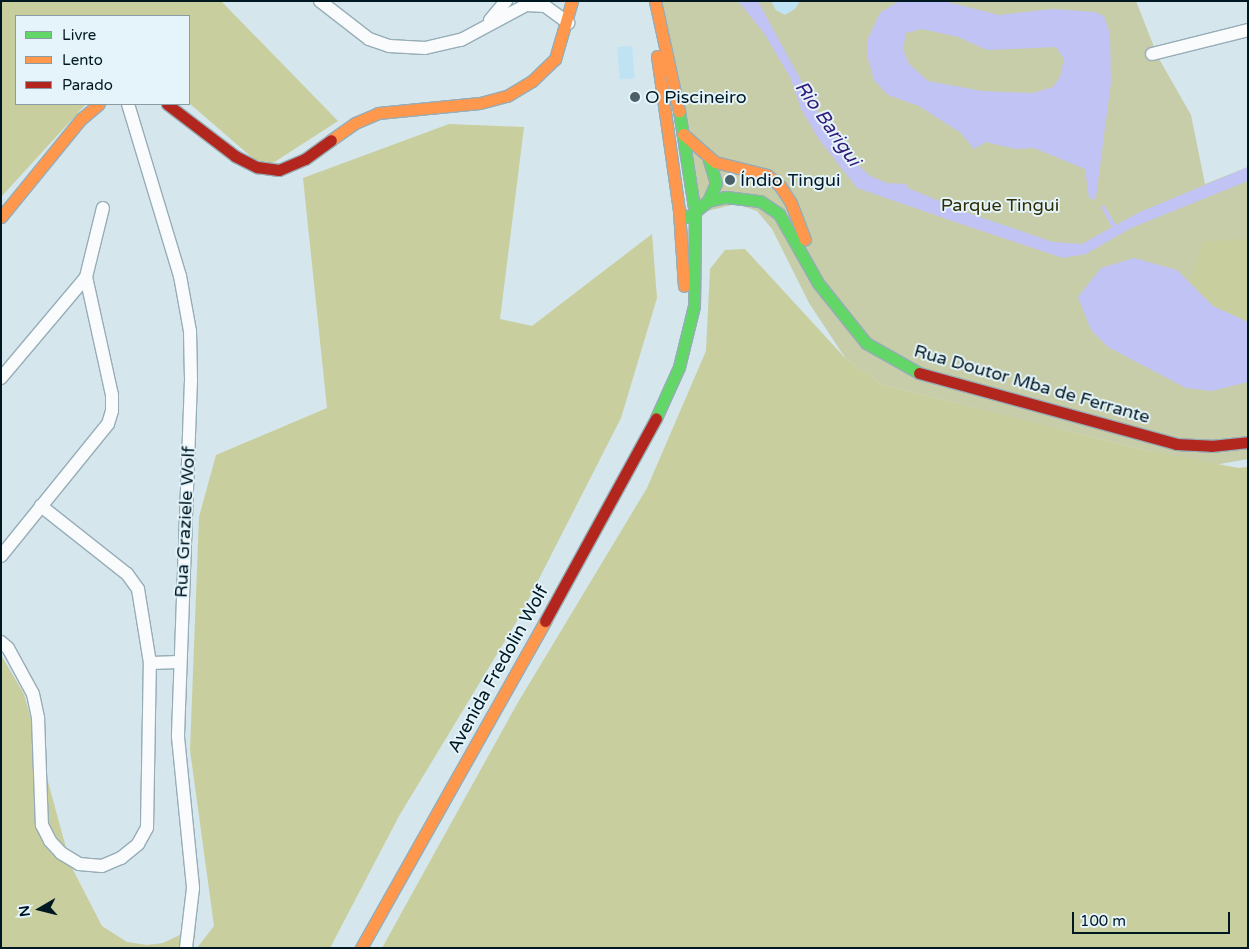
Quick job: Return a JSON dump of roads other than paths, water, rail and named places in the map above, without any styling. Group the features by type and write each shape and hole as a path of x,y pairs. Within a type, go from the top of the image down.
{"street":[{"path":"320,1 369,39 389,46 425,48 461,40 487,24 526,5 549,4 568,23"},
{"path":"487,24 506,1"},
{"path":"168,105 235,156 257,166 279,170 305,159 354,123 378,113 480,103 507,96 532,81 555,58 568,23 572,1"},
{"name":"Avenida Fredolin Wolf","path":"651,1 666,138 690,279"},
{"name":"Avenida Fredolin Wolf","path":"361,948 492,717 662,404 690,279 695,214 680,114 655,1"},
{"path":"1152,54 1248,30"},
{"path":"1,217 81,119 98,105"},
{"name":"Rua Graziele Wolf","path":"128,105 180,276 190,331 188,480 178,737 193,888 186,948"},
{"path":"663,110 674,110 680,114"},
{"path":"666,138 683,134"},
{"name":"Rua Doutor Mba de Ferrante","path":"683,134 708,157 767,175 780,186 791,203 832,302"},
{"path":"679,211 684,217 695,214 708,202 716,182 708,157"},
{"name":"Rua Doutor Mba de Ferrante","path":"708,202 738,196 760,201 779,214 832,302 866,343 921,374 1176,444 1211,446 1248,442"},
{"path":"1,378 86,277 103,208"},
{"path":"1,556 108,424 112,411 112,395 86,277"},
{"path":"1,642 25,675 35,702 42,825 61,853 79,864 102,866 121,858 138,844 147,828 150,663 138,589 132,581 41,506"},
{"path":"150,663 180,662"}],"water":[{"path":"738,1 758,1 823,121 852,159 870,176 887,183 906,184 908,188 971,214 1053,242 1082,244 1112,227 1101,207 1104,205 1116,225 1140,212 1248,167 1248,181 1131,228 1086,254 1063,258 857,188 818,138 801,109 790,77 764,33"},
{"path":"899,1 943,1 999,15 1052,9 1095,12 1104,16 1110,34 1111,82 1096,197 1093,200 1089,198 1085,169 1034,148 1015,149 986,142 974,149 961,133 919,106 888,95 874,80 868,59 867,41 880,13","holes":["922,29 958,37 987,50 1056,47 1064,59 1060,77 1053,87 1033,93 982,91 928,81 909,64 903,49 906,33"]},
{"path":"1134,258 1177,270 1213,306 1248,322 1248,382 1212,391 1186,388 1108,347 1091,330 1078,297 1101,268"}],"place":[{"name":"O Piscineiro","path":"635,97"},
{"name":"Índio Tingui","path":"730,180"}],"water label":[{"name":"Rio Barigui","path":"827,124"}],"park label":[{"name":"Parque Tingui","path":"1000,205"}]}
